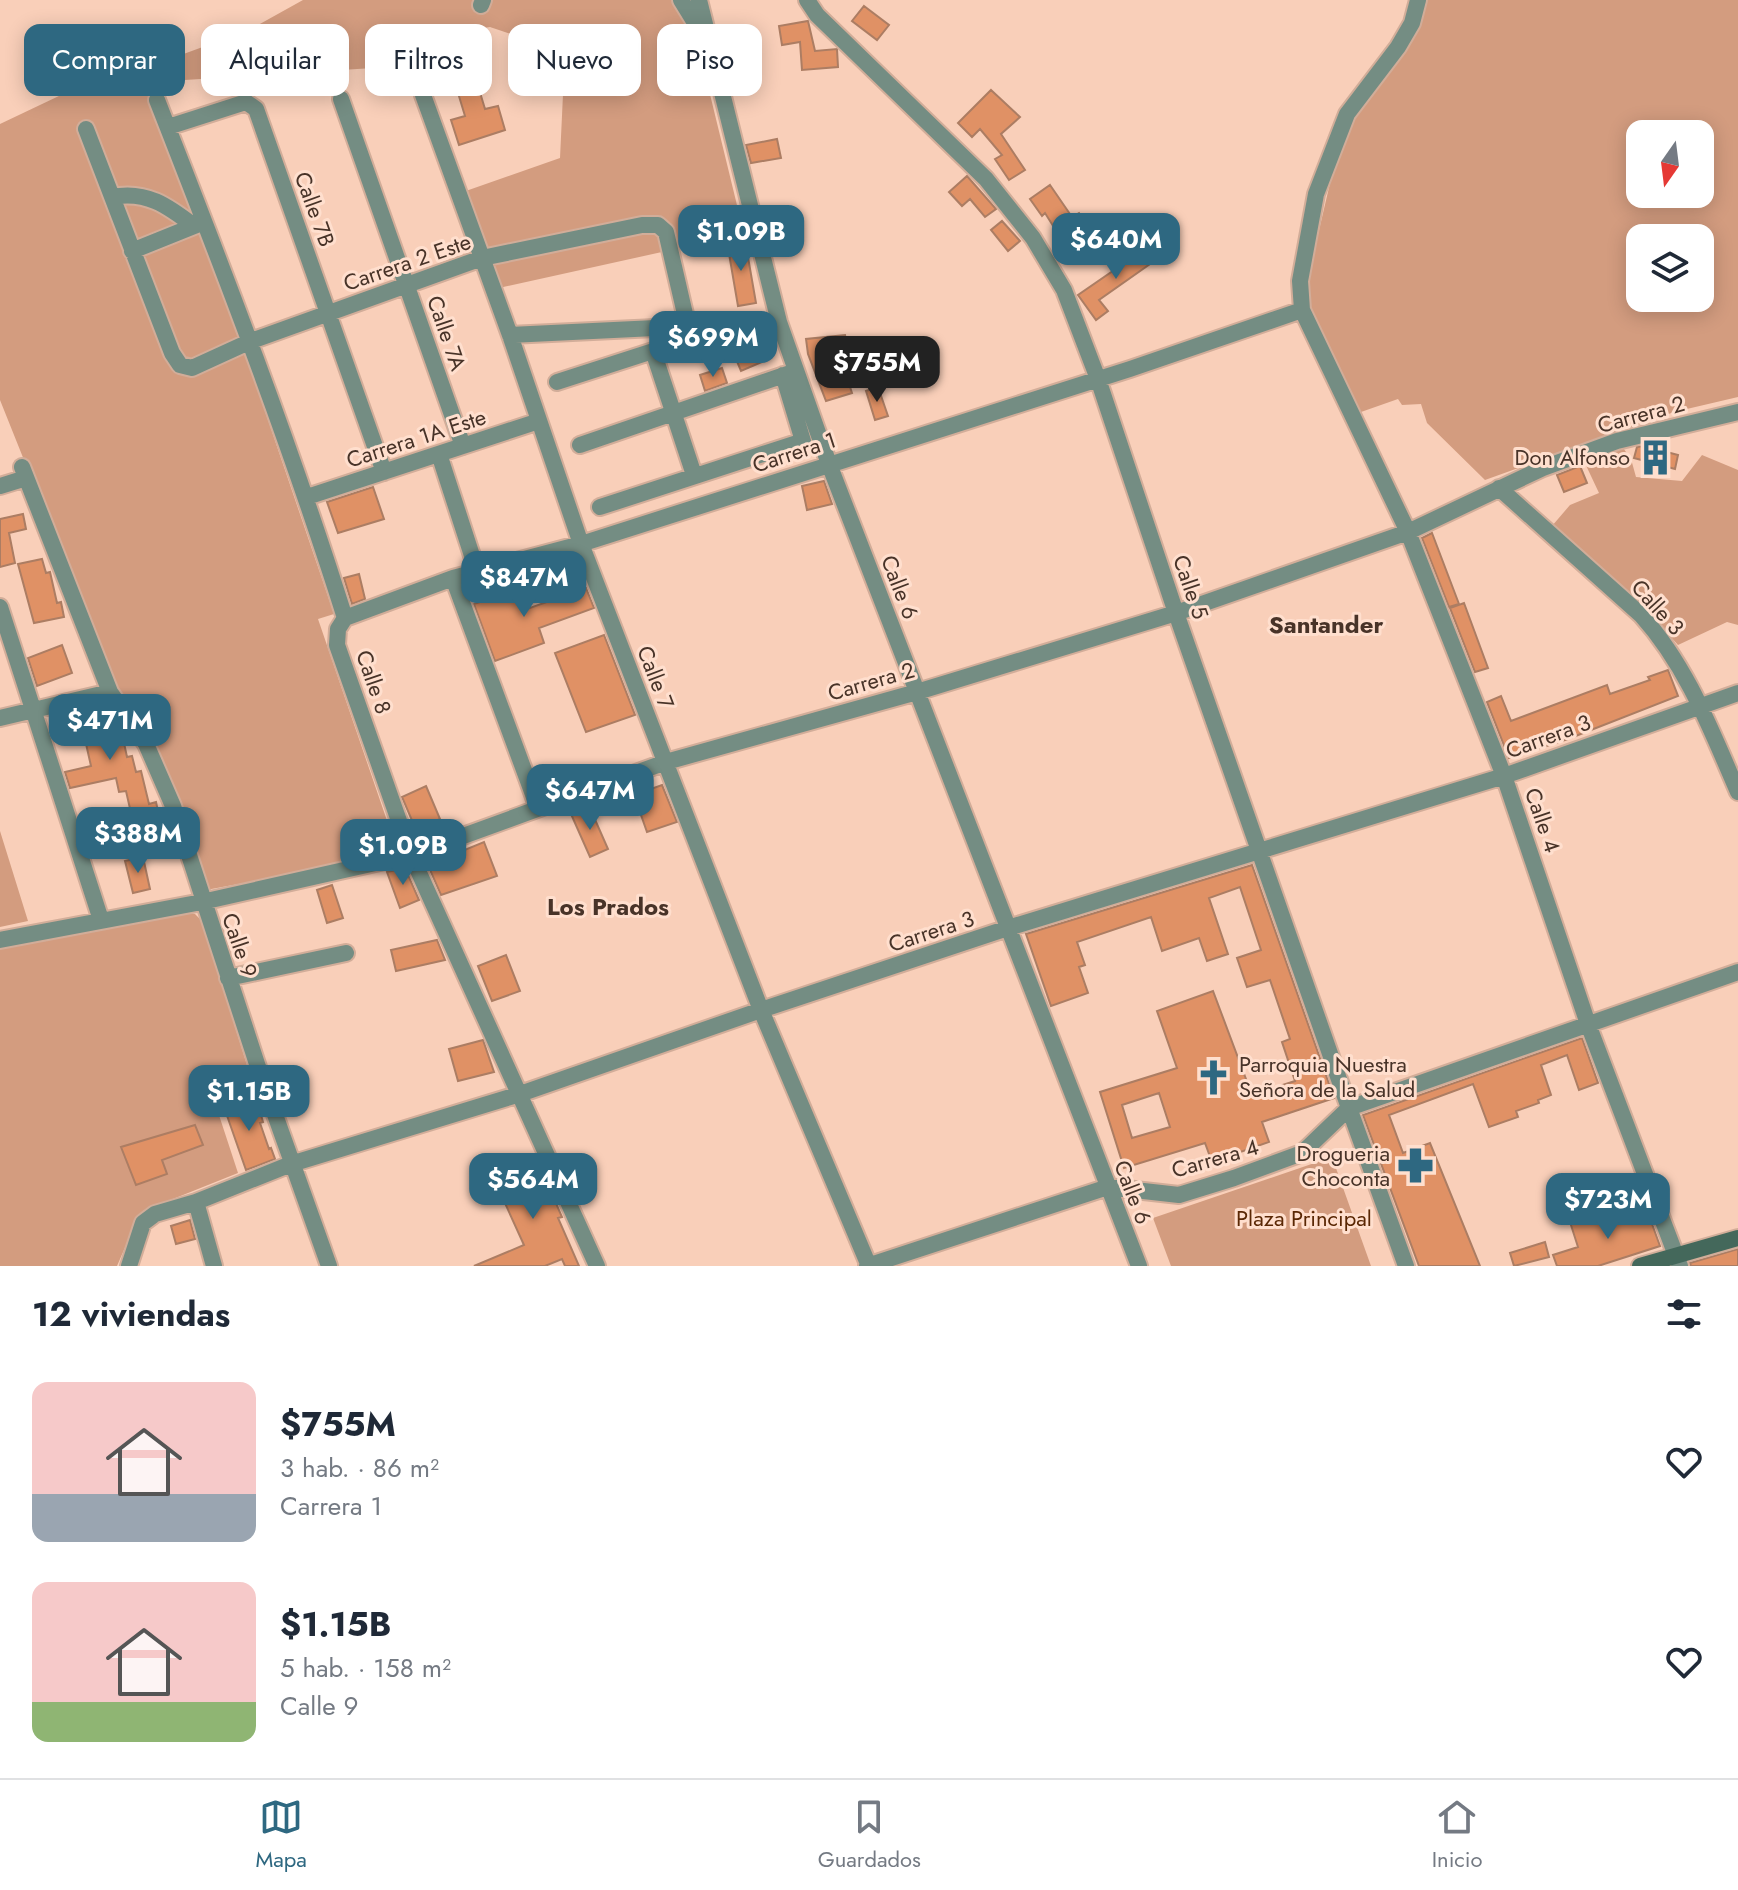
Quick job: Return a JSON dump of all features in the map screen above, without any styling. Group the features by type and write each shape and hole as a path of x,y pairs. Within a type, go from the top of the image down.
{"street":[{"path":"681,0 694,24"},
{"name":"Calle 6","path":"699,0 706,24"},
{"name":"Calle 5","path":"807,0 817,15 986,179 1033,238 1064,290 1098,379 1176,613 1406,1266"},
{"path":"1302,310 1300,281 1316,194 1347,114 1398,47 1412,23 1418,0"},
{"name":"Calle 7","path":"423,96 581,544 761,1010 868,1266"},
{"name":"Calle 6","path":"724,96 789,373 829,464 1139,1266"},
{"name":"Calle 7A","path":"341,99 463,446"},
{"name":"Calle 8","path":"157,100 199,224 251,341 307,497 345,618 338,629 337,645 411,855 597,1266"},
{"name":"Calle 7B","path":"168,127 246,102 256,109 384,472"},
{"path":"86,129 132,251 199,224"},
{"path":"112,197 125,194 144,196 199,224"},
{"name":"Carrera 2 Este","path":"132,251 172,353 180,365 192,368 251,341 482,258 642,225 658,225 666,232 688,327"},
{"name":"Carrera 1","path":"345,618 453,578 581,544 1098,379 1302,310"},
{"name":"Calle 4","path":"1302,310 1408,532 1504,776 1588,1024 1678,1261"},
{"path":"510,335 779,322"},
{"path":"557,382 653,351 694,475"},
{"path":"580,445 789,373 803,441 600,507"},
{"name":"Carrera 2","path":"0,940 202,902 411,855 666,762 917,692 1176,613 1408,532 1543,468 1617,441 1738,412"},
{"name":"Carrera 1A Este","path":"307,497 539,421"},
{"path":"439,454 477,571"},
{"name":"Calle 9","path":"0,486 24,473 110,692 146,744 173,806 202,902 329,1266"},
{"name":"Calle 3","path":"1499,488 1641,615 1658,634 1700,705 1738,792"},
{"path":"453,578 538,808"},
{"path":"0,607 101,920"},
{"path":"0,718 110,692"},
{"name":"Carrera 3","path":"129,1266 143,1223 155,1214 196,1202 291,1164 520,1094 1008,928 1504,776 1738,693"},
{"path":"228,978 346,953"},
{"name":"Carrera 4","path":"868,1266 1108,1187 1179,1195 1234,1178 1302,1153 1349,1108 1738,972"},
{"path":"196,1202 214,1266"},
{"path":"1640,1266 1678,1261 1738,1238"}],"green space":[{"path":"303,0 687,0 693,24 657,24 657,96 710,96 745,238 671,250 494,289 463,192 560,158 563,96 641,96 641,24 508,24 508,33 492,28 492,24 365,24 365,69 349,70 349,24 260,24"},
{"path":"1418,0 1738,0 1738,397 1674,412 1485,480 1427,423 1421,404 1402,405 1398,399 1361,412 1313,315 1306,286 1341,136"},
{"path":"201,48 201,79 185,80 185,53"},
{"path":"59,96 158,96 334,614 318,619 395,844 310,871 206,890 116,690 0,400 0,124"},
{"path":"1621,445 1631,459 1636,477 1682,481 1702,455 1738,470 1738,625 1727,622 1678,645 1651,615 1552,526 1570,505 1599,493 1583,459"},
{"path":"0,831 28,921 0,927"},
{"path":"186,912 195,914 202,921 256,1094 217,1109 238,1173 143,1211 117,1266 0,1266 0,949"},
{"name":"Plaza Principal","path":"1332,1157 1371,1266 1171,1266 1153,1218"}],"building":[{"path":"864,6 889,25 877,40 852,21"},
{"path":"808,21 815,51 837,49 838,67 802,70 800,42 782,45 779,26"},
{"path":"991,90 1020,117 1001,134 1025,170 1009,180 995,159 1002,155 980,129 972,137 958,123"},
{"path":"459,96 481,96 485,109 498,106 505,130 459,145 451,120 465,116"},
{"path":"777,139 781,158 751,163 746,145"},
{"path":"967,176 996,209 985,217 970,199 962,206 949,192"},
{"path":"1050,185 1072,217 1079,213 1086,225 1062,240 1045,213 1042,216 1030,199"},
{"path":"1002,221 1020,241 1008,251 991,230"},
{"path":"1099,222 1107,235 1088,246 1080,232"},
{"path":"745,240 756,303 738,306 727,242"},
{"path":"1152,244 1160,257 1099,300 1108,311 1096,320 1078,295"},
{"path":"845,335 847,349 838,350 852,393 826,401 808,354 806,339"},
{"path":"753,338 762,362 741,371 731,347"},
{"path":"722,368 727,383 705,391 700,375"},
{"path":"878,387 888,416 875,420 866,391"},
{"name":"Don Alfonso","path":"1637,447 1678,455 1675,469 1634,458"},
{"path":"1580,466 1587,483 1564,492 1557,475"},
{"path":"824,481 832,504 807,510 802,486"},
{"path":"373,487 384,519 338,533 327,502"},
{"path":"23,514 26,529 9,533 15,563 0,567 0,519"},
{"path":"1432,533 1459,604 1449,607 1422,538"},
{"path":"42,559 46,573 50,572 57,603 61,602 64,617 34,623 18,564"},
{"path":"359,574 365,599 352,604 344,578"},
{"path":"523,587 530,608 586,588 594,608 539,628 544,643 495,661 474,604"},
{"path":"1464,603 1488,668 1475,672 1450,608"},
{"path":"604,635 635,715 586,732 555,653"},
{"path":"62,645 72,673 37,686 28,658"},
{"path":"1668,670 1678,696 1568,739 1509,758 1487,702 1501,696 1511,721 1607,685 1610,694"},
{"path":"105,704 111,722 115,721 127,757 132,756 136,772 141,771 149,804 156,802 160,820 134,826 126,791 119,792 116,778 70,788 65,772 91,766 82,726 68,729 65,714"},
{"path":"662,785 677,822 647,832 634,795"},
{"path":"426,786 440,819 416,830 402,797"},
{"path":"589,806 608,849 590,857 571,814"},
{"path":"484,842 497,876 441,895 427,863 463,854 462,851"},
{"path":"143,857 150,889 133,893 125,861"},
{"path":"1252,865 1334,1098 1262,1122 1269,1142 1212,1162 1205,1143 1124,1168 1100,1092 1177,1068 1157,1011 1213,991 1252,1095 1295,1081 1282,1042 1290,1039 1270,980 1247,987 1237,958 1261,950 1240,887 1209,898 1228,954 1207,961 1199,938 1162,951 1151,917 1077,942 1085,965 1079,967 1088,993 1051,1006 1026,934","holes":["1159,1093 1170,1127 1132,1138 1122,1105"]},
{"path":"405,868 419,900 400,908 387,872"},
{"path":"332,885 343,918 327,923 317,890"},
{"path":"437,940 445,960 396,971 391,950"},
{"path":"506,955 520,991 492,1001 478,966"},
{"path":"1582,1038 1598,1083 1579,1090 1567,1055 1541,1065 1551,1095 1516,1111 1518,1117 1489,1127 1473,1084 1389,1115 1403,1153 1430,1143 1480,1266 1419,1266 1363,1115"},
{"path":"483,1040 494,1072 458,1081 449,1049"},
{"path":"256,1097 263,1122 260,1123 275,1159 246,1170 224,1107"},
{"path":"195,1125 203,1145 162,1160 167,1174 136,1185 121,1147"},
{"path":"537,1160 579,1266 565,1266 562,1259 545,1266 474,1266 524,1245 494,1179"},
{"path":"1600,1212 1604,1226 1648,1213 1660,1246 1598,1266 1557,1266 1553,1255 1578,1247 1570,1222"},
{"path":"190,1220 195,1239 176,1244 171,1226"},
{"path":"1545,1242 1549,1257 1514,1266 1510,1253"},
{"path":"1738,1249 1738,1266 1691,1266 1690,1263"}],"place":[{"name":"Don Alfonso","path":"1656,457"},
{"name":"Parroquia Nuestra Señora de la Salud","path":"1213,1077"},
{"name":"Drogueria Choconta","path":"1416,1166"}],"district":[{"name":"Santander","path":"1326,624"},
{"name":"Los Prados","path":"608,906"}]}
